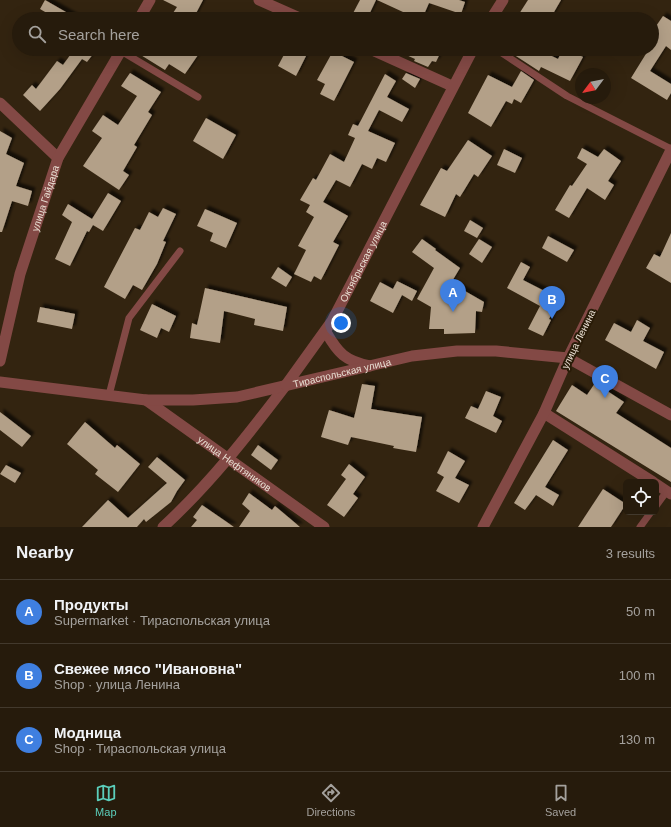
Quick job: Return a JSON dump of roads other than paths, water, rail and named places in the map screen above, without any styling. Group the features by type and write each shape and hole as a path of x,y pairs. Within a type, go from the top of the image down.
{"street":[{"path":"143,12 150,0"},
{"path":"259,0 286,12"},
{"path":"495,12 503,0"},
{"name":"улица Гайдара","path":"0,361 20,274 58,158 118,56"},
{"path":"386,56 452,86"},
{"name":"Октябрьская улица","path":"163,527 183,509 228,460 326,332 452,86 469,56"},
{"path":"0,103 58,158"},
{"name":"улица Ленина","path":"483,527 544,413 568,358 671,149"},
{"path":"326,332 342,356 355,363 372,367"},
{"name":"Тираспольская улица","path":"0,382 146,400 193,400 237,397 372,367 412,356 457,351 496,351 568,358 671,415"},
{"name":"улица Нефтяников","path":"146,400 323,527"},
{"path":"544,413 648,479"},
{"path":"659,486 669,492"}],"lane":[{"path":"131,56 198,97"},
{"path":"507,56 567,96 671,149"},
{"path":"109,395 129,318 180,251"},
{"path":"659,503 669,492"},
{"path":"640,527 649,515"}],"place":[{"name":"Продукты","path":"453,312"},
{"name":"Свежее мясо \"Ивановна\"","path":"552,319"},
{"name":"Модница","path":"605,398"}]}
